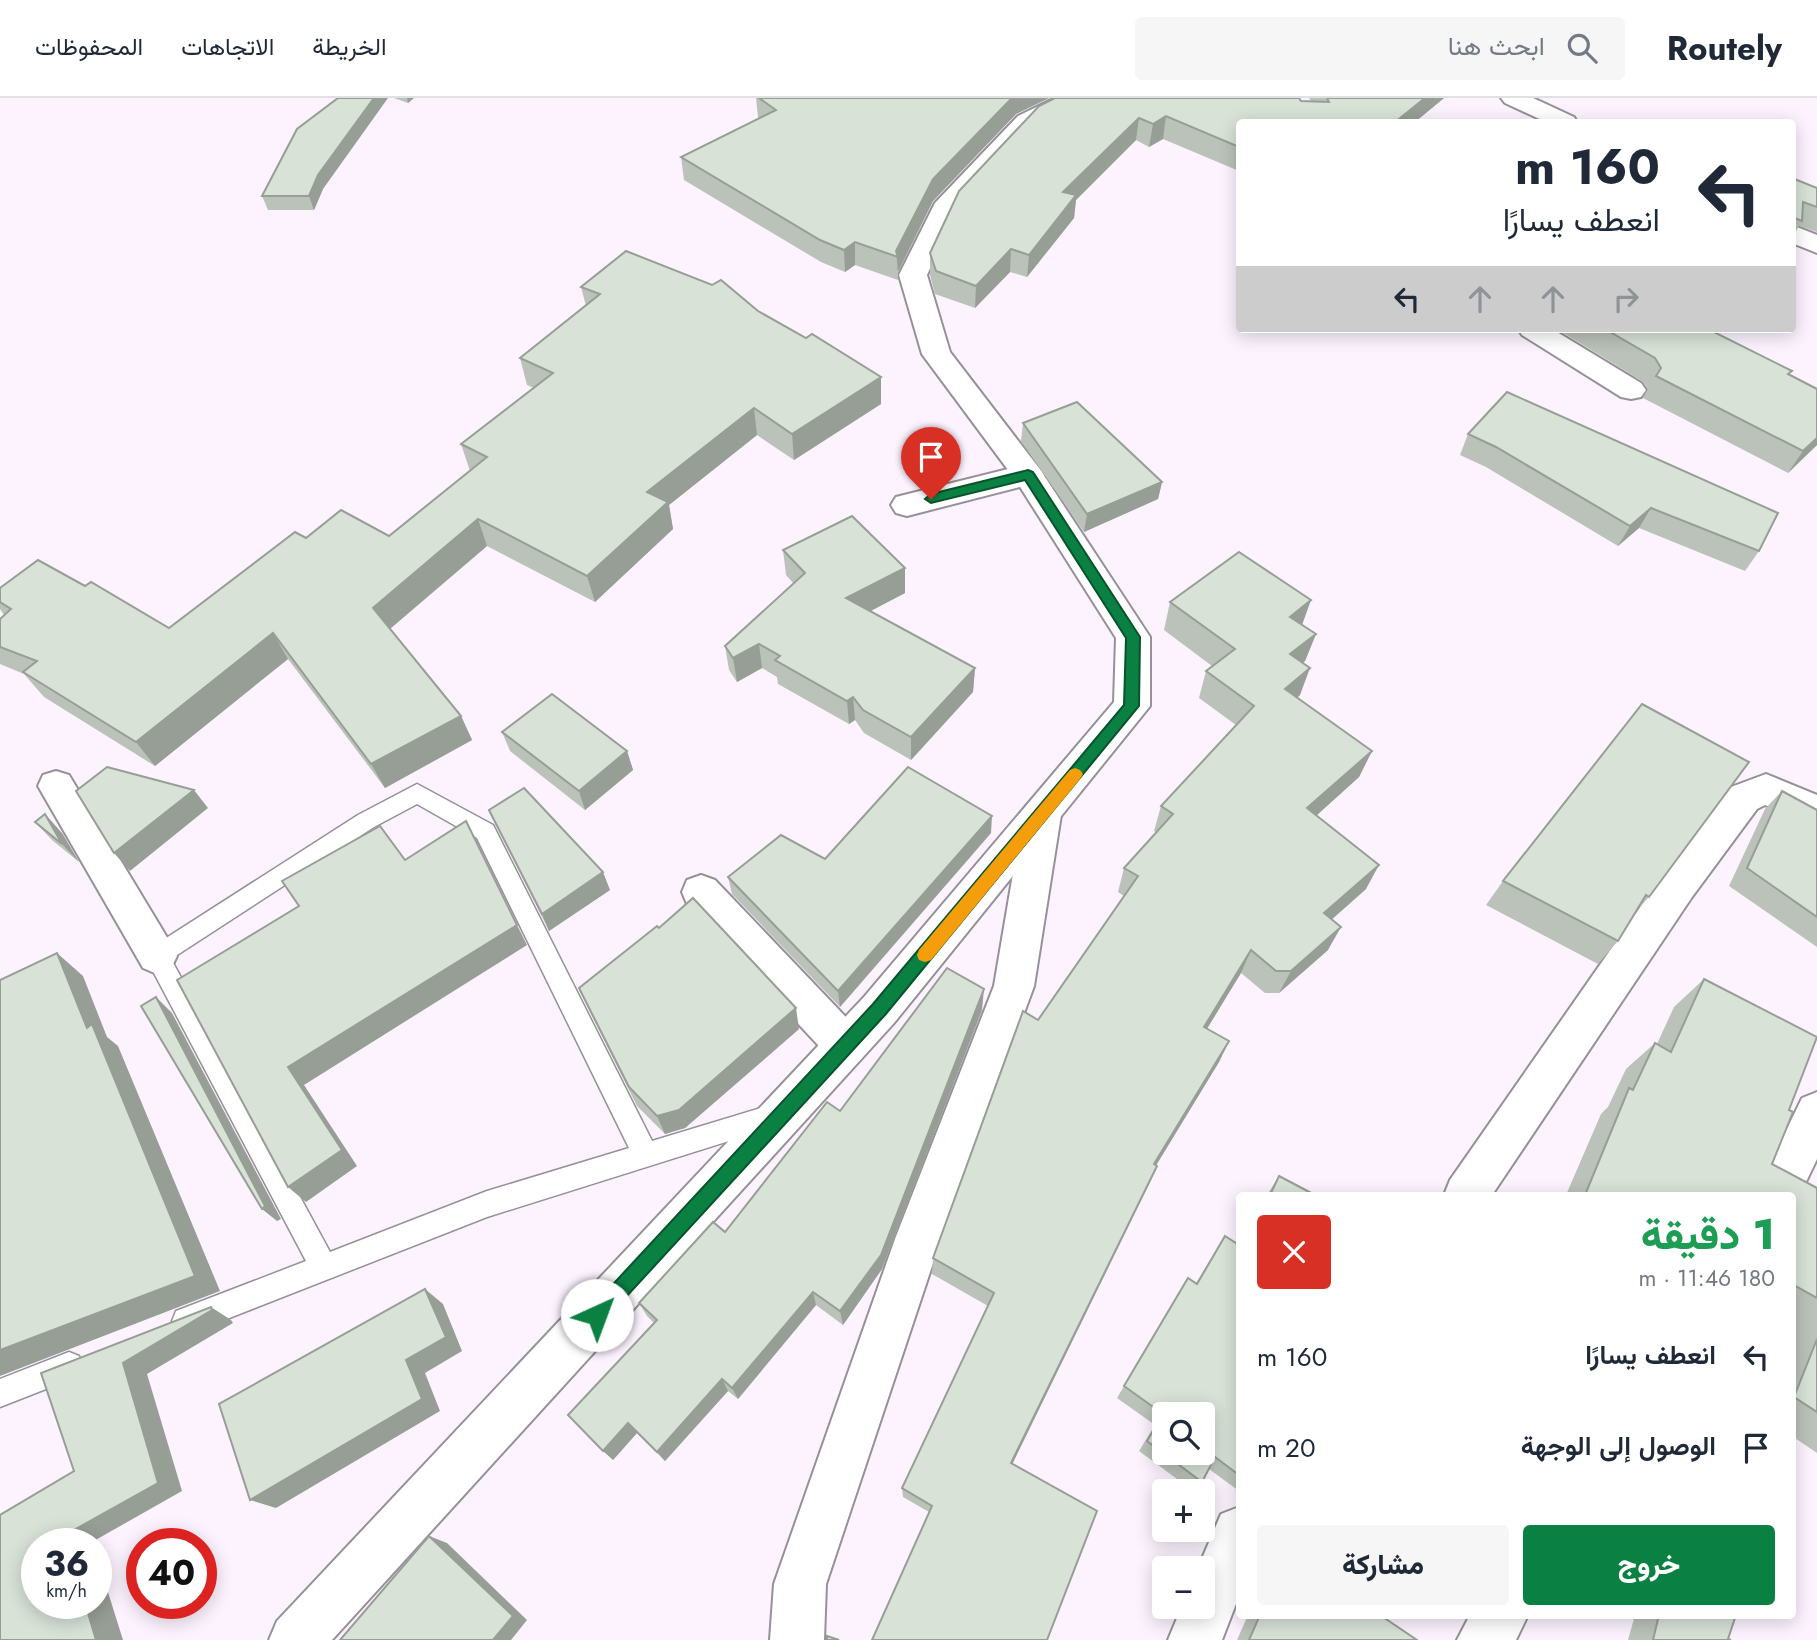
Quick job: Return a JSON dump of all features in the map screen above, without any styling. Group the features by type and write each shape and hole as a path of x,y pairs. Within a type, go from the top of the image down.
{"street":[{"path":"296,1640 846,1046 1132,706 1133,637 1028,475 936,354 913,275 943,209 1027,121 1074,98"},
{"path":"1513,98 1558,119"},
{"path":"1796,235 1817,245"},
{"path":"1538,333 1631,390"},
{"path":"907,505 1028,475"},
{"path":"56,786 157,956"},
{"path":"1468,1192 1678,885 1744,798 1766,789 1817,812"},
{"path":"797,1640 800,1584 918,1239 1014,986 1042,815"},
{"path":"701,892 846,1046"},
{"path":"1778,1192 1817,1112"},
{"path":"1195,1640 1236,1539"},
{"path":"1484,1640 1499,1619"}],"lane":[{"path":"324,1268 157,956 366,821 417,793 485,832 646,1155"},
{"path":"169,1328 487,1204 785,1113"},
{"path":"0,1393 91,1358"}],"building":[{"path":"338,98 374,98 318,175 309,196 262,196 297,129"},
{"path":"759,98 1012,98 933,179 896,251 898,257 855,242 844,250 820,240 681,157 776,110"},
{"path":"1055,98 1299,98 1301,101 1329,102 1327,98 1425,98 1399,119 1236,119 1236,146 1166,116 1153,124 1139,118 1063,192 1076,195 1029,255 1011,249 976,286 936,271 930,253 959,191 1039,106"},
{"path":"1796,180 1817,188 1817,207 1803,202 1802,221 1796,219"},
{"path":"626,251 712,285 721,280 758,311 806,338 812,334 881,377 792,434 754,408 647,492 668,502 587,576 478,519 373,608 461,716 371,764 273,633 136,742 23,672 37,661 0,647 0,619 11,609 0,602 0,588 38,560 85,586 91,582 169,628 295,532 306,538 341,510 389,536 487,457 461,444 553,373 520,358 600,294 581,287"},
{"path":"1612,333 1716,333 1792,371 1788,374 1817,389 1817,438 1803,451 1656,376 1661,368 1655,358"},
{"path":"1507,392 1778,513 1759,551 1651,508 1630,526 1496,447 1468,434"},
{"path":"1077,402 1162,482 1087,514 1023,423"},
{"path":"852,516 905,568 846,598 975,668 911,737 863,710 853,697 847,701 775,660 780,656 759,644 733,658 725,646 805,573 783,550"},
{"path":"1239,552 1311,600 1290,617 1316,634 1290,654 1310,668 1285,689 1372,751 1307,808 1379,865 1324,913 1341,927 1291,971 1276,971 1251,950 1204,1027 1229,1041 1154,1164 1157,1166 1011,1463 1097,1511 1047,1640 872,1640 932,1506 902,1488 994,1293 933,1258 1023,1011 1038,1020 1138,876 1124,868 1173,814 1161,806 1254,706 1206,671 1235,649 1170,602"},
{"path":"552,694 627,751 579,791 502,732"},
{"path":"1642,704 1749,762 1649,897 1646,895 1618,941 1503,881"},
{"path":"107,767 194,790 114,853 76,791"},
{"path":"908,767 992,816 838,991 728,877 781,835 825,859"},
{"path":"524,788 603,872 542,914 489,810"},
{"path":"1782,791 1817,810 1817,917 1747,868"},
{"path":"45,814 62,844 35,822"},
{"path":"466,821 517,925 288,1067 342,1150 288,1187 177,980 299,906 282,881 380,826 405,860"},
{"path":"693,898 796,1008 679,1110 657,1116 629,1087 579,988 657,926 659,928"},
{"path":"57,953 87,1028 92,1024 195,1276 0,1350 0,980"},
{"path":"947,968 984,989 881,1255 840,1311 813,1292 732,1388 722,1379 657,1452 628,1423 603,1451 568,1415 657,1320 639,1303 713,1222 725,1232 827,1102 840,1111"},
{"path":"1704,979 1817,1037 1789,1110 1793,1112 1772,1164 1817,1188 1817,1298 1796,1286 1796,1192 1586,1192 1629,1088 1633,1090 1655,1043 1671,1052"},
{"path":"156,997 265,1206 262,1209 141,1006"},
{"path":"1279,1176 1309,1192 1271,1192"},
{"path":"1225,1236 1236,1243 1236,1473 1215,1457 1215,1402 1152,1402 1152,1406 1124,1386 1188,1278 1197,1284"},
{"path":"425,1289 446,1337 406,1360 422,1399 250,1500 219,1404"},
{"path":"211,1307 212,1310 123,1363 158,1483 78,1528 21,1528 21,1619 90,1619 96,1640 0,1640 0,1515 74,1471 41,1373"},
{"path":"1817,1339 1817,1412 1796,1398 1796,1392"},
{"path":"1179,1465 1211,1465 1204,1479 1198,1479"},
{"path":"429,1536 513,1616 493,1640 340,1640"},
{"path":"1258,1619 1386,1619 1417,1640 1249,1640"},
{"path":"1658,1619 1735,1619 1728,1639 1731,1640 1653,1640"}],"slow traffic":[{"path":"925,955 1075,774"}],"route":[{"path":"597,1315 879,1010 1132,706 1133,637 1028,475 931,499"}]}
